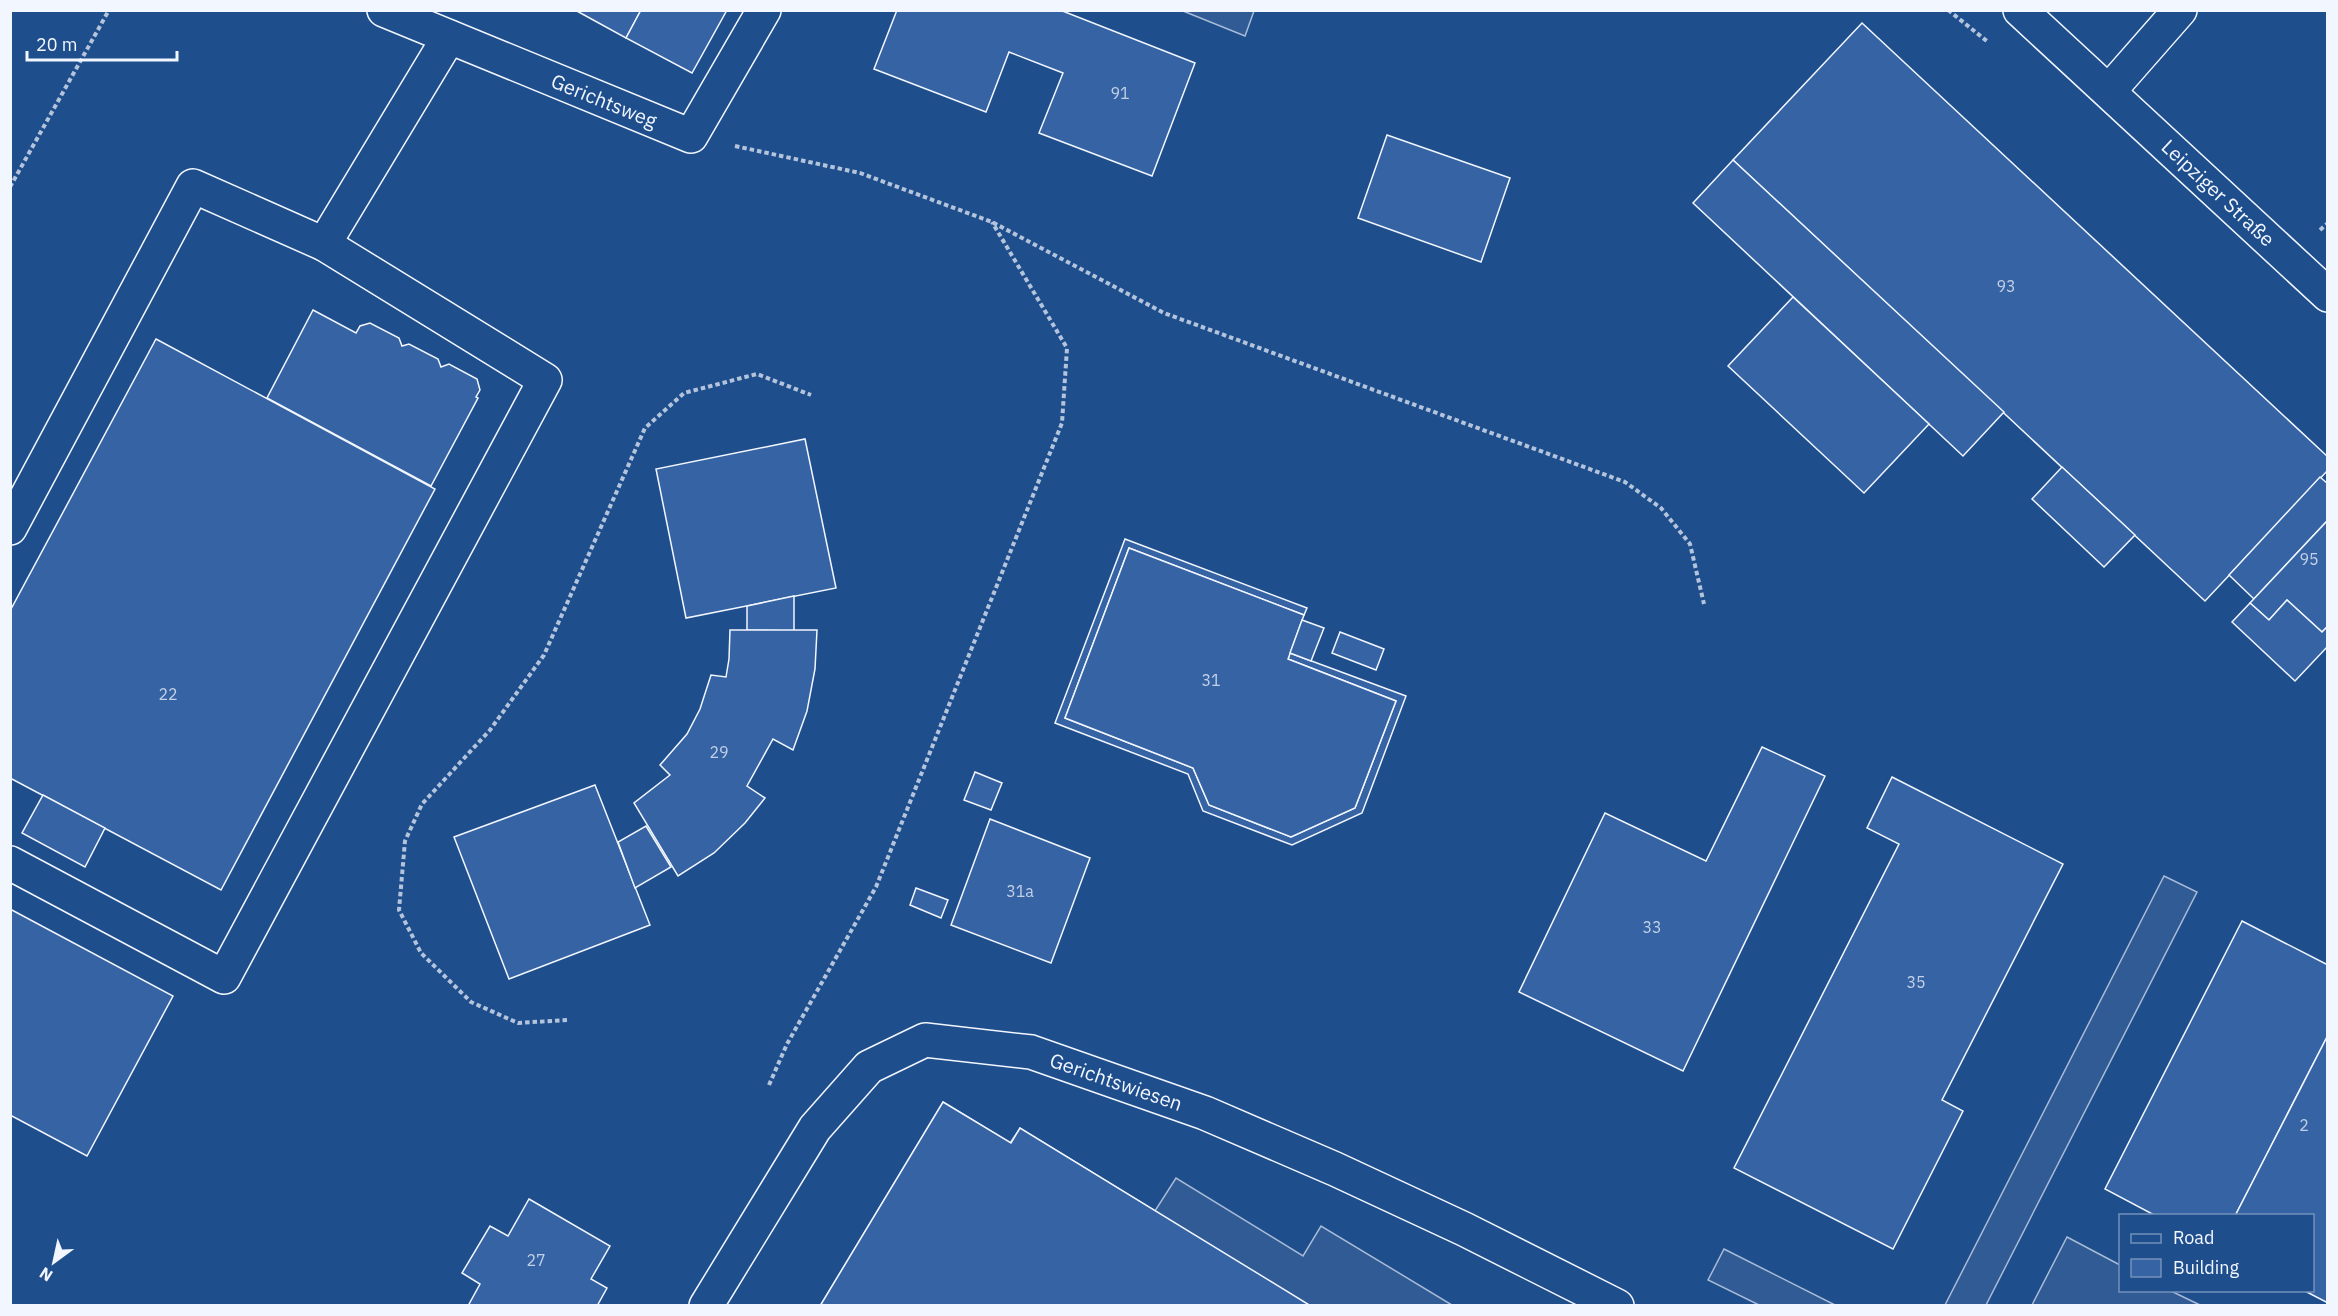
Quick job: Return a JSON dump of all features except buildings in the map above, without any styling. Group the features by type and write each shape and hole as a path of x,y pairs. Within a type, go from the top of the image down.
{"street":[{"name":"Gerichtsweg","path":"384,10 691,136"},
{"path":"691,136 764,10"},
{"name":"Leipziger Straße","path":"2020,10 2328,296"},
{"path":"2109,91 2180,10"},
{"path":"324,244 449,37"},
{"path":"10,528 193,186 324,244 545,380 224,976 10,863"},
{"name":"Gerichtswiesen","path":"706,1305 815,1128 869,1067 925,1040 1031,1052 1204,1113 1464,1228 1617,1305"}],"path":[{"path":"10,187 108,10"},
{"path":"691,136 860,173 992,222 1164,313 1625,482 1661,508 1690,544 1704,604"},
{"path":"769,1085 787,1044 876,887 1062,423 1067,348 992,222"},
{"path":"567,1020 518,1023 471,1002 421,953 399,910 405,841 422,804 490,730 544,655 645,428 684,393 757,374 811,395"}],"shaded area":[{"path":"1183,11 1254,11 1245,36"},
{"path":"2164,876 2197,892 1986,1305 1945,1305"},
{"path":"943,1102 1010,1143 1020,1128 1155,1211 1176,1178 1303,1256 1321,1226 1452,1305 820,1306"},
{"path":"2067,1237 2119,1264 2119,1292 2173,1292 2200,1305 2032,1305"},
{"path":"1724,1249 1835,1305 1759,1305 1708,1280"}]}
